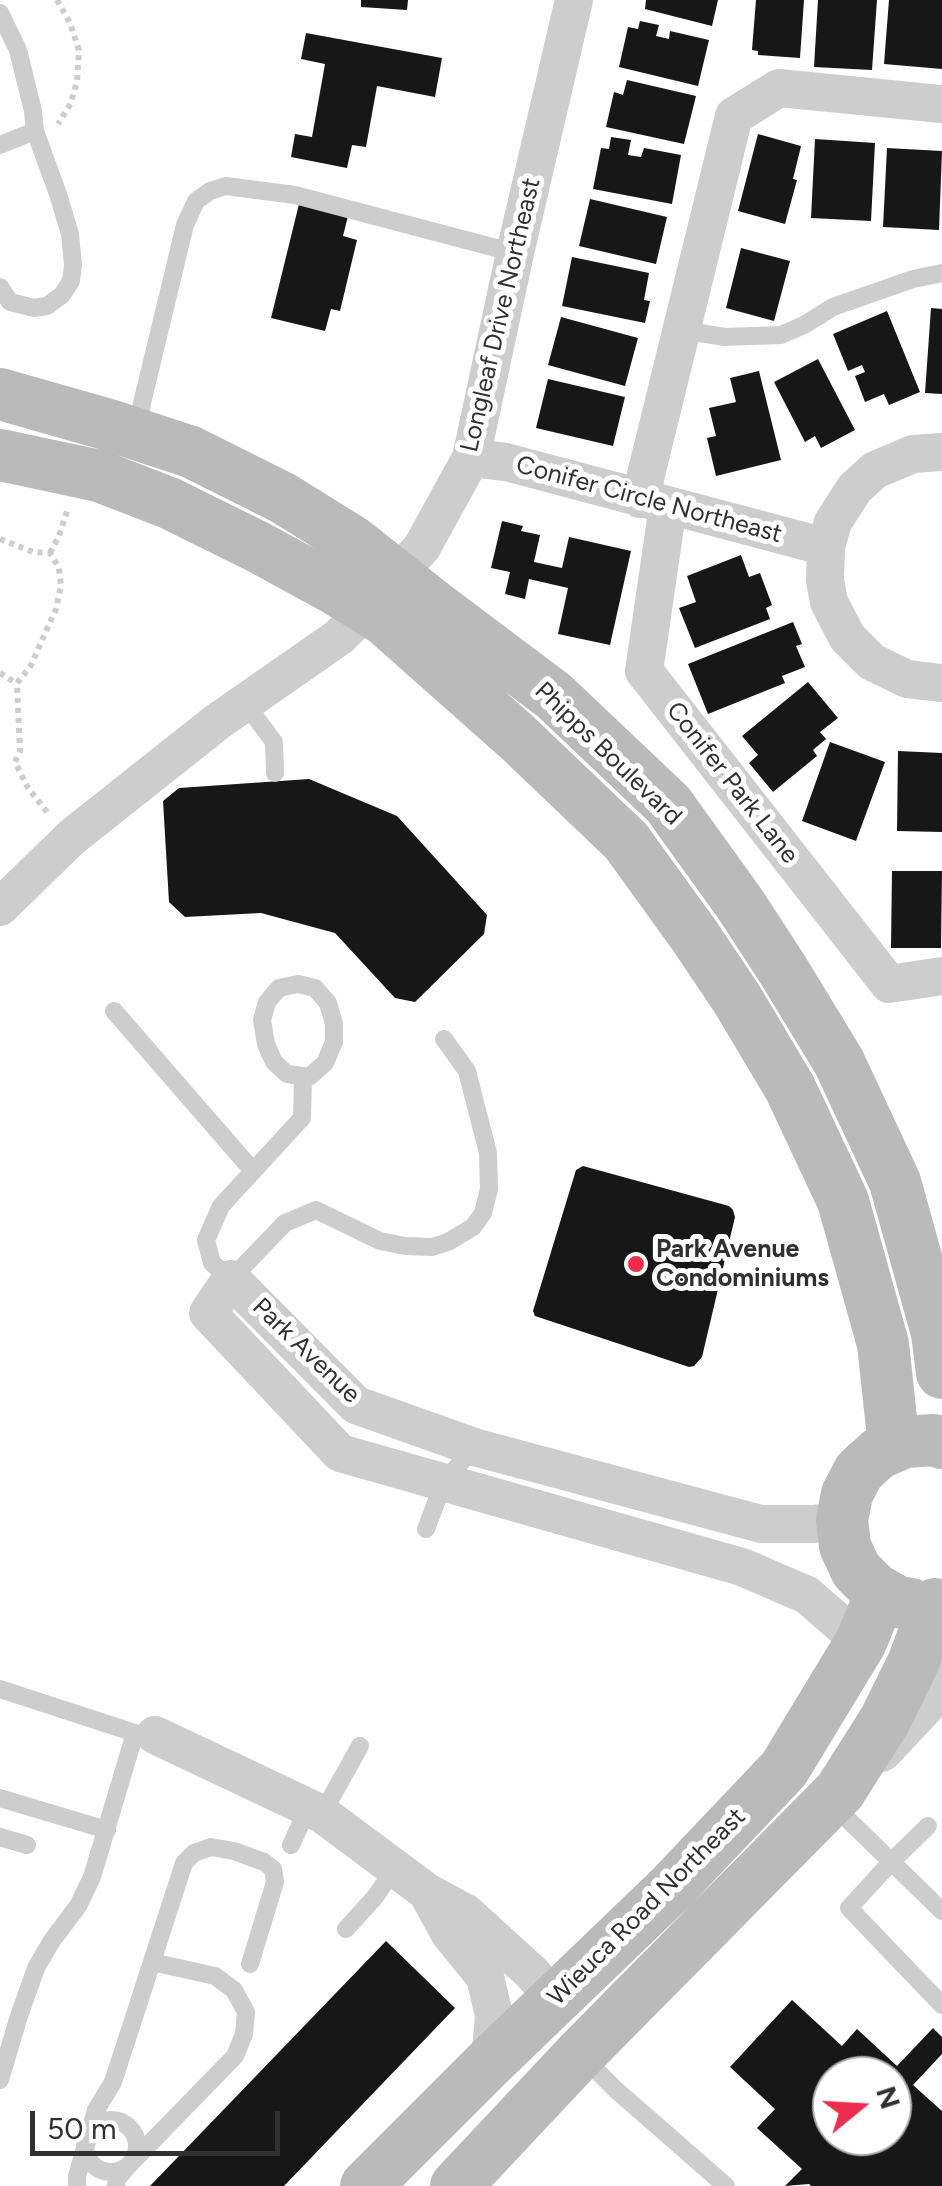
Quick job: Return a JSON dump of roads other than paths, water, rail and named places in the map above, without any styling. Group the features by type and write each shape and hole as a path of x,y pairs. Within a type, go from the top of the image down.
{"main road":[{"name":"Phipps Boulevard","path":"2,413 137,434 191,452 283,498 352,542 382,593 386,620 626,841 694,935 790,1088 843,1202 882,1344 918,1444"},
{"name":"Phipps Boulevard","path":"2,413 99,476 169,503 335,588 382,593 554,696 668,804 740,904 838,1062 895,1182 937,1333 942,1373"},
{"path":"918,1444 879,1453 860,1471 846,1494 842,1520 845,1546 868,1582 898,1602 938,1604"},
{"name":"Wieuca Road Northeast","path":"366,2186 672,1887 784,1769 861,1642 868,1582"},
{"path":"456,2186 834,1796 886,1720 938,1604"},
{"path":"580,2054 595,2009 745,1856 784,1769"},
{"path":"443,2186 468,2149 558,2058 555,2000"}],"street":[{"name":"Longleaf Drive Northeast","path":"0,907 72,837 217,722 324,648 382,593 422,547 471,458 574,0"},
{"name":"Conifer Park Lane","path":"942,104 779,88 734,116 681,330 654,502 644,671 889,984 942,976"},
{"path":"942,452 913,454 875,470 855,488 832,522 826,546 825,580 829,602 847,637 872,662 908,679 942,683"},
{"name":"Conifer Circle Northeast","path":"471,458 506,462 826,546"},
{"name":"Park Avenue","path":"842,1520 762,1524 474,1447 356,1404 230,1279 208,1313 340,1453 742,1567 807,1595 861,1642"},
{"name":"Park Avenue","path":"742,1567 812,1572 868,1582"},
{"path":"834,1796 942,1682"},
{"path":"155,1735 315,1811 427,1892 466,1913 532,1973 555,2000"},
{"path":"427,1892 450,1934 485,1977 494,2015 490,2062"}],"lane":[{"path":"0,13 18,50 35,131 70,234 73,265 71,281 62,295 46,306 34,308 10,302 0,287"},
{"path":"0,145 35,131"},
{"path":"137,434 185,226 196,201 210,191 226,186 295,195 515,254"},
{"path":"681,330 725,337 781,335 833,306 942,273"},
{"path":"245,703 274,742 276,773"},
{"path":"298,984 315,988 328,1004 334,1024 334,1042 325,1063 309,1077 303,1076 288,1074 274,1062 262,1020 267,1002 280,988 298,984"},
{"path":"114,1011 253,1171"},
{"path":"303,1076 302,1118 221,1206 206,1240 212,1263 230,1279 285,1223 316,1210 380,1241 405,1246 448,1242 474,1228 483,1213 488,1189 488,1152 467,1070 444,1039"},
{"path":"426,1528 444,1482 474,1447"},
{"path":"0,1689 135,1734 92,1877 84,1896 36,1968 0,2080"},
{"path":"291,1845 360,1746"},
{"path":"834,1796 890,1862 942,1911"},
{"path":"0,1798 106,1830"},
{"path":"928,1826 850,1908 942,2006"},
{"path":"0,1837 28,1845"},
{"path":"78,2186 77,2176 96,2110 113,2082 184,1863 194,1853 210,1847 234,1851 273,1869 275,1882 250,1964"},
{"path":"346,1929 375,1897 394,1868"},
{"path":"116,2186 128,2166 234,2056 244,2034 246,2012 234,1990 216,1976 152,1962"},
{"path":"580,2054 726,2186"},
{"path":"113,2082 119,2114 129,2128 134,2134 137,2150 128,2166 112,2172 96,2167 87,2154 87,2137 98,2124 106,2120 122,2122 129,2128 142,2130 174,2119"}],"place":[{"name":"Park Avenue Condominiums","path":"636,1264"}]}
